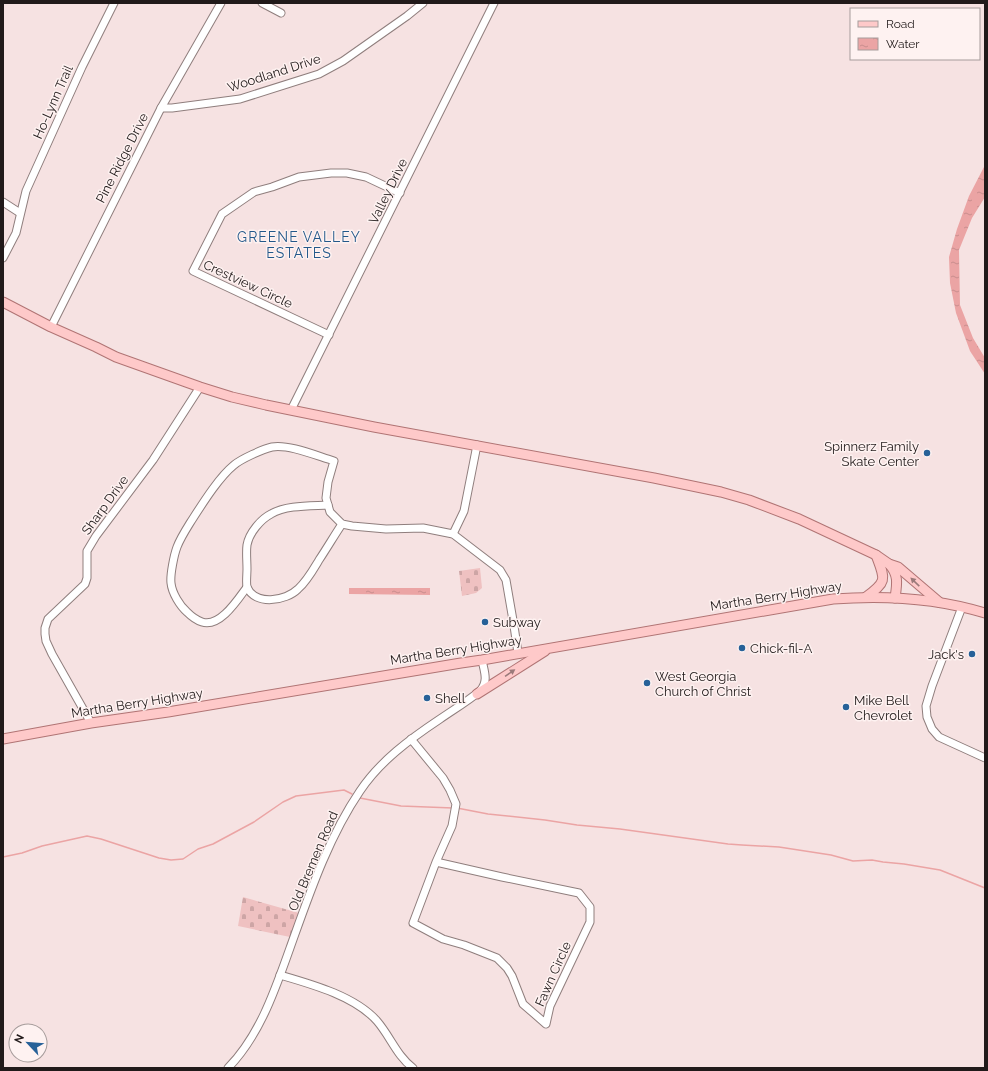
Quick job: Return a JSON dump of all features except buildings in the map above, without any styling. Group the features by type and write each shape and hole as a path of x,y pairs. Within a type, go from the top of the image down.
{"main road":[{"path":"3,302 51,327 96,346 116,357 200,387 259,404 374,427 597,467 721,492 749,500 799,518 876,555 939,602"},
{"path":"866,597 878,587 883,580 876,555"},
{"path":"895,598 897,570"},
{"name":"Martha Berry Highway","path":"3,739 91,723 168,712 482,660 833,599 866,597 939,602 985,614"},
{"path":"477,694 550,648"}],"street":[{"name":"Ho-Lynn Trail","path":"3,258 16,233 26,190 82,67 114,3"},
{"name":"Pine Ridge Drive","path":"51,327 161,108 221,3"},
{"path":"262,3 281,13"},
{"name":"Woodland Drive","path":"161,108 240,100 319,74 343,61 423,3"},
{"name":"Valley Drive","path":"291,410 494,3"},
{"name":"Crestview Circle","path":"329,335 193,271 222,214 254,192 299,177 331,173 346,173 366,177 400,193"},
{"path":"3,202 20,213"},
{"name":"Sharp Drive","path":"91,723 52,654 46,641 45,628 48,619 85,584 87,578 87,551 96,536 153,460 200,387"},
{"path":"453,534 464,511 477,445"},
{"path":"247,587 226,614 215,622 203,623 193,618 182,608 176,599 171,584 176,548 196,514 221,478 234,465 247,456 272,447 288,447 334,461 328,482 326,498 330,512 342,524 386,529 423,528 453,534 500,570 506,580 518,653"},
{"path":"328,505 283,509 270,514 259,524 250,536 247,544 247,587 251,593 258,598 279,600 289,596 297,590 307,578 342,524"},
{"path":"962,607 928,698 926,706 927,718 932,729 939,737 985,758"},
{"name":"Old Bremen Road","path":"232,1067 263,1018 319,870 352,803 372,775 385,761 430,726 477,694 486,681 482,660"},
{"name":"Fawn Circle","path":"411,740 443,778 456,804 452,826 436,862 413,923 443,939 464,945 497,958 507,968 512,976 523,1004 546,1024 550,1006 590,922 590,907 579,893 502,878 436,862"},
{"path":"280,975 317,986 360,1007 377,1021 396,1049 413,1068"}],"green space":[{"path":"480,568 482,588 476,593 462,596 459,571"},
{"path":"243,897 299,913 290,937 238,926"}],"water":[{"path":"985,165 985,197 972,218 959,250 960,305 973,338 985,358 985,374 970,351 956,313 950,283 949,257 969,196"},
{"path":"349,588 430,588 430,595 349,594"}],"waterway":[{"path":"3,857 22,853 42,846 87,836 101,839 159,858 171,860 183,859 198,849 213,844 254,822 283,802 296,796 344,790 352,794"},
{"path":"360,798 401,806 453,808"},
{"path":"457,808 488,814 620,829 728,844 779,847 831,855 853,861 872,860 904,864 940,870 985,888"}],"place":[{"name":"Spinnerz Family Skate Center","path":"927,453"},
{"name":"Subway","path":"485,622"},
{"name":"Chick-fil-A","path":"742,648"},
{"name":"Jack's","path":"972,654"},
{"name":"West Georgia Church of Christ","path":"647,683"},
{"name":"Shell","path":"427,698"},
{"name":"Mike Bell Chevrolet","path":"846,707"}],"district":[{"name":"GREENE VALLEY ESTATES","path":"299,246"}]}
